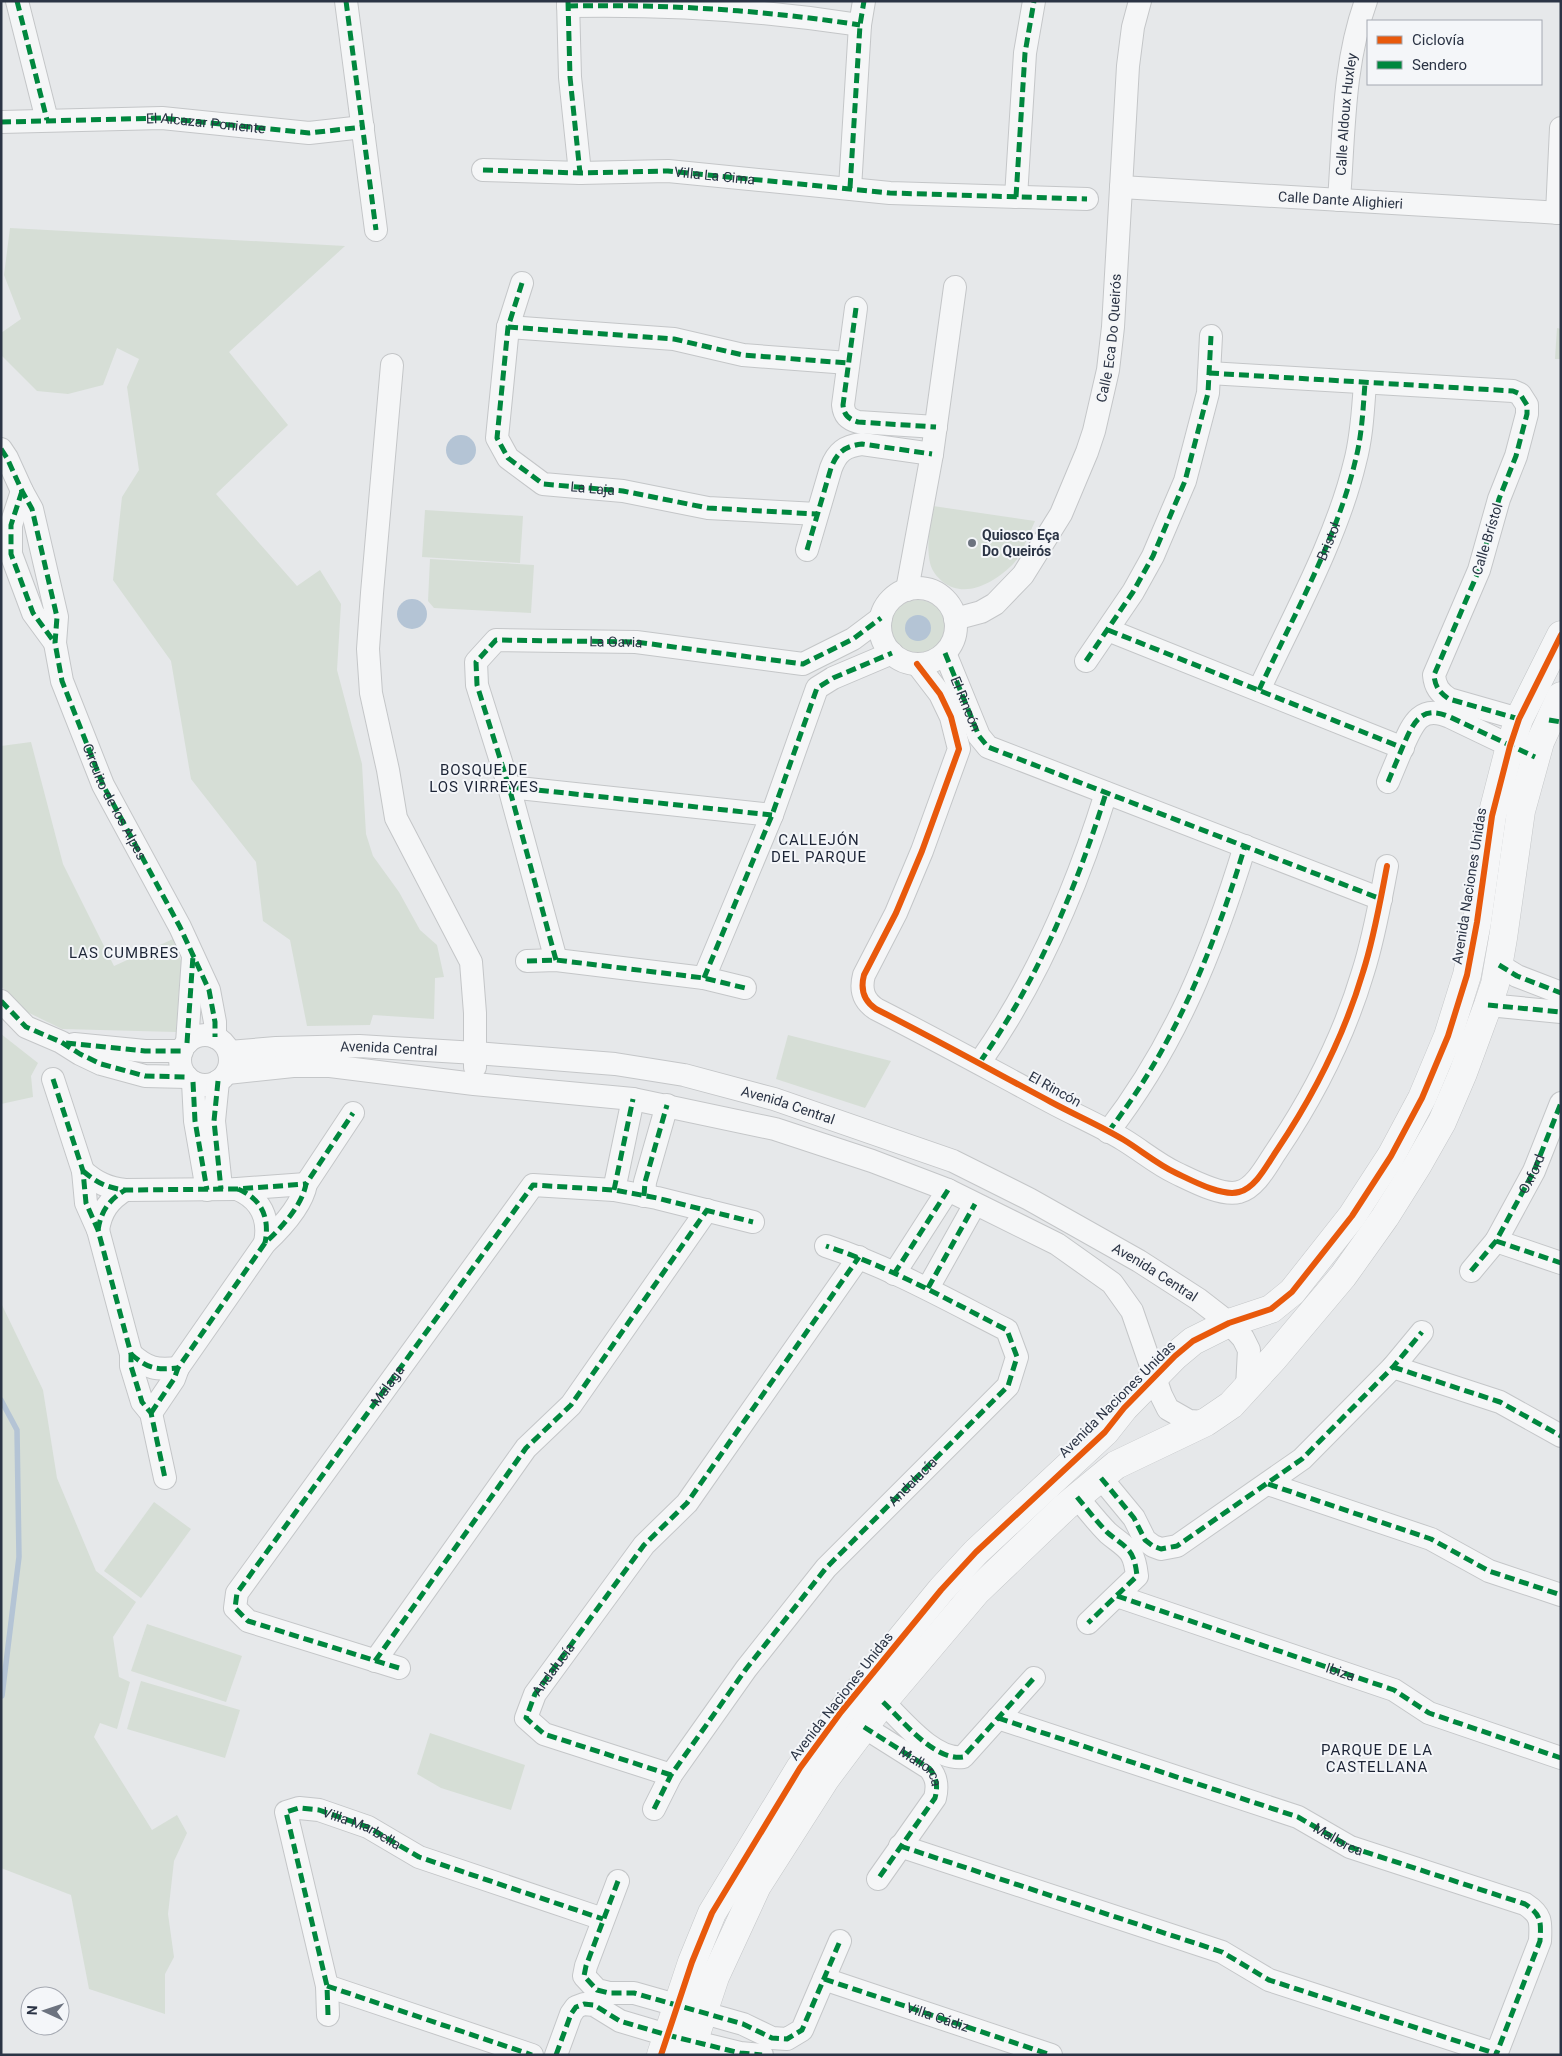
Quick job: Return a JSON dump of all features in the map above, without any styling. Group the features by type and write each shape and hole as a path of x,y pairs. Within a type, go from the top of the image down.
{"street":[{"path":"17,1 47,120"},
{"path":"346,1 376,230"},
{"path":"850,188 860,25 864,1"},
{"path":"1016,197 1025,53 1034,1"},
{"name":"Calle Eca Do Queirós","path":"955,619 981,612 995,604 1024,575 1061,514 1087,452 1104,392 1111,350 1130,46 1140,1"},
{"name":"Calle Aldoux Huxley","path":"1339,200 1349,64 1358,22 1366,1"},
{"path":"580,173 570,77 568,3 733,5 860,25"},
{"name":"El Alcazar Poniente","path":"1,122 162,118 309,133 363,127"},
{"path":"1559,213 1561,128"},
{"name":"Villa La Cima","path":"483,170 580,173 668,171 924,195 1087,199"},
{"name":"Calle Dante Alighieri","path":"1121,187 1559,213"},
{"name":"La Laja","path":"522,283 508,327 497,438 508,458 543,484 623,491 708,508 818,514"},
{"path":"907,590 932,454 955,287"},
{"path":"856,308 843,405 844,413 850,420 858,422 936,427"},
{"path":"508,327 674,339 743,355 848,363"},
{"path":"1086,661 1108,630 1153,556 1179,497 1197,440 1208,393 1211,336"},
{"path":"392,365 368,648 372,693 396,818 471,962 476,1052 474,1084"},
{"path":"1209,373 1365,383"},
{"name":"Calle Brístol","path":"1365,383 1513,391 1520,394 1527,405 1527,414 1516,456 1499,499 1479,570 1434,675 1435,684 1441,694 1449,699 1519,719"},
{"name":"Bristol","path":"1259,690 1319,560 1347,490 1357,452 1365,383"},
{"path":"808,550 831,468 835,457 843,449 862,444 932,454"},
{"name":"Circuito de los Alpes","path":"1,449 32,508 57,617 55,642 62,681 103,784 194,954 209,990 222,1061 214,1121 222,1189"},
{"name":"Circuito de los Alpes","path":"22,491 11,525 11,554 33,613 55,642"},
{"path":"920,588 932,591 943,597 951,607 955,619 954,638 945,653 932,662 908,663 892,653 882,637 881,618 884,609 890,600 907,590 920,588"},
{"name":"La Gavia","path":"556,960 509,787 477,685 476,662 496,640 636,642 803,664 853,639 881,618"},
{"path":"1108,630 1403,748"},
{"name":"Avenida Naciones Unidas","path":"664,2045 712,1912 766,1820 841,1712 941,1590 992,1536 1105,1432 1124,1408 1175,1356 1193,1341 1230,1323 1271,1309 1292,1292 1352,1216 1391,1156 1422,1098 1448,1036 1467,975 1477,922 1492,816 1510,746 1519,719 1561,635"},
{"path":"704,978 772,815 817,688 834,678 892,653"},
{"name":"El Rincón","path":"945,653 979,736 988,747 1380,899"},
{"name":"El Rincón","path":"917,664 940,694 952,717 959,749 911,878 864,975 862,991 865,999 876,1009 980,1062 1108,1132 1160,1164 1199,1183 1232,1193 1246,1189 1256,1180 1300,1116 1338,1039 1363,972 1387,866"},
{"path":"691,2048 702,2013 733,1935 757,1886 826,1778 883,1702 977,1591 1077,1497 1116,1465 1206,1422 1231,1405 1274,1358 1343,1276 1385,1217 1442,1122 1463,1073 1488,1005 1499,965 1521,811 1535,757 1555,721 1561,696"},
{"path":"1388,782 1413,725 1422,715 1431,712 1440,713 1535,757"},
{"path":"509,787 772,815"},
{"path":"980,1062 1017,1003 1058,922 1085,855 1106,793"},
{"path":"1108,1132 1138,1091 1184,1012 1210,951 1245,846"},
{"path":"194,954 185,1047 180,1060 182,1069 190,1080 195,1121 222,1189"},
{"path":"527,961 556,960 704,978 745,988"},
{"path":"1499,965 1517,976 1561,993"},
{"path":"1,1001 26,1027 61,1042 80,1054 123,1071 145,1076 190,1080 202,1085 222,1061 205,1035 195,1038 185,1047 128,1050 61,1042"},
{"path":"1488,1005 1561,1012"},
{"name":"Avenida Central","path":"222,1061 292,1066 359,1046 476,1052 615,1064 684,1075 774,1099 952,1161 1029,1199 1139,1261 1198,1299 1230,1323 1243,1338 1250,1350 1247,1387"},
{"name":"Avenida Central","path":"330,1056 474,1084 633,1099 667,1105 775,1129 872,1161 948,1190 1058,1244 1112,1283 1132,1311 1160,1395 1168,1409 1189,1421 1206,1422"},
{"path":"552,1091 555,1059"},
{"path":"53,1080 83,1172 86,1203 98,1230 132,1354 131,1366 142,1402 151,1413 165,1478"},
{"path":"633,1099 614,1190 754,1222"},
{"name":"Oxford","path":"1471,1271 1496,1241 1534,1172 1561,1103"},
{"path":"644,1196 645,1182 667,1105"},
{"path":"151,1413 174,1379 178,1368 266,1243 278,1230 304,1194 306,1184 353,1113"},
{"path":"872,1161 883,1136"},
{"path":"83,1172 95,1182 110,1188 125,1190 222,1189 306,1184"},
{"name":"Málaga","path":"400,1668 248,1621 235,1608 237,1593 533,1185 614,1190"},
{"path":"222,1189 252,1196 261,1206 266,1217 268,1230 266,1243"},
{"path":"98,1230 100,1218 106,1206 114,1197 125,1190"},
{"path":"826,1246 859,1257 894,1274 948,1190"},
{"path":"928,1288 975,1204"},
{"path":"375,1661 526,1448 571,1404 707,1210"},
{"path":"1496,1241 1561,1263"},
{"name":"Andalucía","path":"671,1775 544,1734 526,1718 535,1694 644,1544 687,1503 859,1257"},
{"name":"Andalucía","path":"654,1809 671,1775 746,1669 826,1568 1008,1386 1017,1358 1007,1330 942,1298 928,1288 894,1274"},
{"path":"1101,1478 1134,1518 1145,1540 1161,1549 1177,1546 1302,1459 1393,1367 1422,1332"},
{"path":"132,1354 153,1369 178,1368"},
{"path":"1393,1367 1500,1402 1561,1436"},
{"path":"1268,1484 1431,1539 1489,1571 1561,1595"},
{"path":"1077,1497 1109,1533 1132,1553 1137,1576 1088,1623"},
{"path":"992,1536 1013,1556"},
{"name":"Ibiza","path":"1117,1596 1394,1690 1429,1713 1561,1758"},
{"name":"Mallorca","path":"883,1702 938,1752 950,1758 963,1757 1034,1678"},
{"name":"Mallorca","path":"900,1846 1222,1952 1269,1980 1497,2054 1540,1941 1540,1918 1535,1910 1525,1904 1350,1847 1298,1817 998,1718"},
{"name":"Mallorca","path":"864,1727 929,1768 934,1774 937,1783 935,1798 878,1879"},
{"path":"824,1736 845,1752"},
{"name":"Villa Marbella","path":"328,2016 327,1986 286,1812 299,1808 319,1810 368,1827 419,1857 603,1919"},
{"path":"618,1881 586,1966 584,1976 587,1980 597,1990 609,1993 634,1993 743,2024 772,2038 787,2039 802,2030 840,1941"},
{"name":"Villa Cádiz","path":"824,1980 1051,2055"},
{"path":"327,1986 532,2055"},
{"path":"556,2055 570,2014 576,2007 584,2004 594,2005 664,2045 762,2055"}],"shaded area":[{"path":"10,228 345,246 229,352 288,425 216,494 297,586 320,570 341,604 337,670 362,764 366,834 373,856 399,892 420,930 437,945 444,977 435,978 434,1019 373,1015 370,1025 307,1026 290,940 263,921 256,862 191,779 171,661 113,580 122,497 139,470 127,387 139,359 117,348 103,385 68,394 37,391 1,355 1,333 21,319 4,275"},
{"path":"1557,328 1561,329 1561,359 1555,359"},
{"path":"933,506 1035,521 1020,554 1007,570 981,586 961,589 943,582 935,574 931,566 928,542"},
{"path":"425,510 523,516 520,563 422,557"},
{"path":"430,559 534,565 531,613 434,608 428,601"},
{"path":"913,600 923,600 938,608 944,617 946,628 944,639 938,648 923,656 913,656 902,651 895,644 890,633 890,623 895,612 902,605"},
{"path":"31,742 63,864 114,966 173,939 181,961 176,1032 62,1029 23,1010 1,986 1,746"},
{"path":"1,1034 38,1063 31,1076 33,1097 1,1104"},
{"path":"788,1035 891,1061 865,1108 776,1079"},
{"path":"1,1303 43,1390 57,1478 96,1571 136,1602 113,1637 119,1677 130,1682 117,1729 100,1723 94,1737 152,1830 177,1815 187,1833 174,1861 168,1914 174,1957 165,1974 165,2014 89,1989 71,1895 1,1868"},
{"path":"154,1502 191,1529 141,1598 104,1571"},
{"path":"147,1624 242,1656 226,1702 131,1671"},
{"path":"141,1681 240,1710 225,1758 127,1729"},
{"path":"430,1733 525,1765 511,1810 441,1788 417,1774"}],"water":[{"path":"461,435 472,439 476,450 472,461 461,465 450,461 446,450 450,439"},
{"path":"412,599 418,600 426,608 426,620 418,628 412,629 406,628 398,620 397,614 398,608 406,600"},
{"path":"918,615 927,619 931,628 927,637 918,641 909,637 905,628 909,619"}],"waterway":[{"path":"1,1400 17,1430 19,1557 2,1696"}],"marked path":[{"path":"17,1 47,120"},
{"path":"346,1 376,230"},
{"path":"568,1 570,77 580,173"},
{"path":"850,188 860,25 864,1"},
{"path":"1016,197 1025,53 1034,1"},
{"path":"568,6 642,6 715,9 787,15 860,25"},
{"path":"1,122 162,118 309,133 363,127"},
{"path":"483,170 580,173 668,171 890,193 1087,199"},
{"path":"522,283 508,327 497,438 508,458 543,484 623,491 708,508 817,514"},
{"path":"856,308 843,405 846,414 849,418 858,422 936,427"},
{"path":"508,327 674,339 743,355 848,363"},
{"path":"1086,661 1133,592 1153,556 1185,481 1208,393 1211,336"},
{"path":"1209,373 1513,391 1520,394 1527,405 1527,414 1516,456 1499,499 1479,570 1434,675 1438,689 1449,699 1519,719"},
{"path":"1259,690 1313,578 1337,520 1355,462 1362,422 1365,383"},
{"path":"807,550 831,468 842,451 851,446 862,444 932,454"},
{"path":"1,449 32,509 57,617 55,643 62,681 103,785 180,927 209,990 215,1022 215,1037"},
{"path":"22,491 11,525 11,554 33,613 55,643"},
{"path":"556,960 509,787 477,685 476,662 496,640 636,642 803,664 853,639 881,618"},
{"path":"1108,630 1403,748"},
{"path":"704,978 772,815 817,688 833,678 892,653"},
{"path":"945,653 979,736 988,747 1381,899"},
{"path":"1388,782 1410,730 1419,718 1425,714 1432,713 1450,717 1535,757"},
{"path":"1549,720 1561,722"},
{"path":"509,787 772,815"},
{"path":"980,1062 1020,999 1054,932 1082,863 1106,793"},
{"path":"1108,1132 1132,1099 1153,1065 1190,996 1220,923 1245,846"},
{"path":"187,1043 193,956"},
{"path":"527,961 556,960 704,978 745,988"},
{"path":"1499,965 1517,976 1561,993"},
{"path":"1,1001 26,1027 61,1042 101,1064 145,1076 187,1077"},
{"path":"1488,1005 1561,1012"},
{"path":"66,1043 145,1051 182,1051"},
{"path":"53,1079 83,1171 86,1203 98,1230 131,1354 131,1366 142,1402 151,1413 165,1478"},
{"path":"218,1081 214,1121 221,1189"},
{"path":"193,1082 195,1121 207,1190"},
{"path":"614,1190 633,1099"},
{"path":"1471,1271 1496,1241 1534,1171 1561,1103"},
{"path":"644,1196 645,1182 667,1105"},
{"path":"151,1413 174,1379 178,1368 265,1243 284,1224 295,1208 304,1192 306,1184 353,1113"},
{"path":"83,1171 103,1184 125,1190 237,1189 306,1184"},
{"path":"399,1668 248,1621 235,1608 237,1593 533,1185 614,1190 657,1198 753,1222"},
{"path":"238,1189 253,1198 262,1210 266,1225 265,1243"},
{"path":"98,1230 101,1217 107,1207 114,1198 125,1190"},
{"path":"894,1274 948,1190"},
{"path":"928,1288 975,1204"},
{"path":"375,1661 526,1448 571,1405 707,1210"},
{"path":"1496,1241 1561,1263"},
{"path":"654,1809 671,1775 746,1669 826,1568 1008,1386 1017,1357 1007,1330 896,1274 826,1246"},
{"path":"671,1775 544,1734 526,1718 535,1694 644,1545 687,1503 859,1257"},
{"path":"1101,1478 1134,1518 1145,1540 1161,1549 1177,1546 1302,1459 1393,1367 1422,1332"},
{"path":"131,1354 148,1366 164,1369 178,1368"},
{"path":"1393,1367 1500,1402 1561,1436"},
{"path":"1268,1484 1431,1539 1489,1571 1561,1595"},
{"path":"1077,1497 1108,1533 1129,1550 1134,1560 1137,1576 1088,1623"},
{"path":"1117,1596 1394,1690 1429,1713 1561,1758"},
{"path":"883,1702 909,1729 930,1746 952,1757 963,1757 1034,1678"},
{"path":"998,1718 1298,1817 1350,1847 1525,1904 1531,1908 1539,1920 1540,1941 1496,2055"},
{"path":"864,1727 929,1768 934,1775 937,1786 935,1798 878,1879"},
{"path":"328,2015 327,1986 286,1812 299,1808 319,1810 368,1827 419,1857 603,1919"},
{"path":"900,1846 1222,1952 1269,1980 1497,2054"},
{"path":"618,1881 584,1976 597,1990 609,1993 634,1993 743,2024 772,2038 787,2039 802,2030 840,1941"},
{"path":"824,1979 1051,2055"},
{"path":"327,1986 532,2055"},
{"path":"556,2055 571,2014 576,2007 584,2004 594,2005 620,2021 667,2035 740,2053 762,2055"}],"cycle path":[{"path":"661,2055 692,1962 712,1913 800,1768 841,1712 941,1590 976,1552 1105,1432 1124,1408 1175,1356 1193,1341 1229,1323 1271,1309 1292,1292 1352,1216 1391,1156 1422,1098 1448,1036 1467,975 1477,922 1492,816 1510,746 1519,719 1561,635"},
{"path":"917,664 940,694 951,717 959,749 922,851 896,913 864,975 863,990 866,999 876,1009 1106,1130 1162,1166 1198,1183 1224,1192 1232,1193 1245,1190 1251,1186 1266,1168 1291,1129 1327,1064 1347,1019 1367,959 1387,866"}],"place":[{"name":"Quiosco Eça Do Queirós","path":"972,543"}],"district":[{"name":"BOSQUE DE LOS VIRREYES","path":"484,778"},
{"name":"CALLEJÓN DEL PARQUE","path":"819,848"},
{"name":"LAS CUMBRES","path":"124,953"},
{"name":"PARQUE DE LA CASTELLANA","path":"1377,1758"}]}
